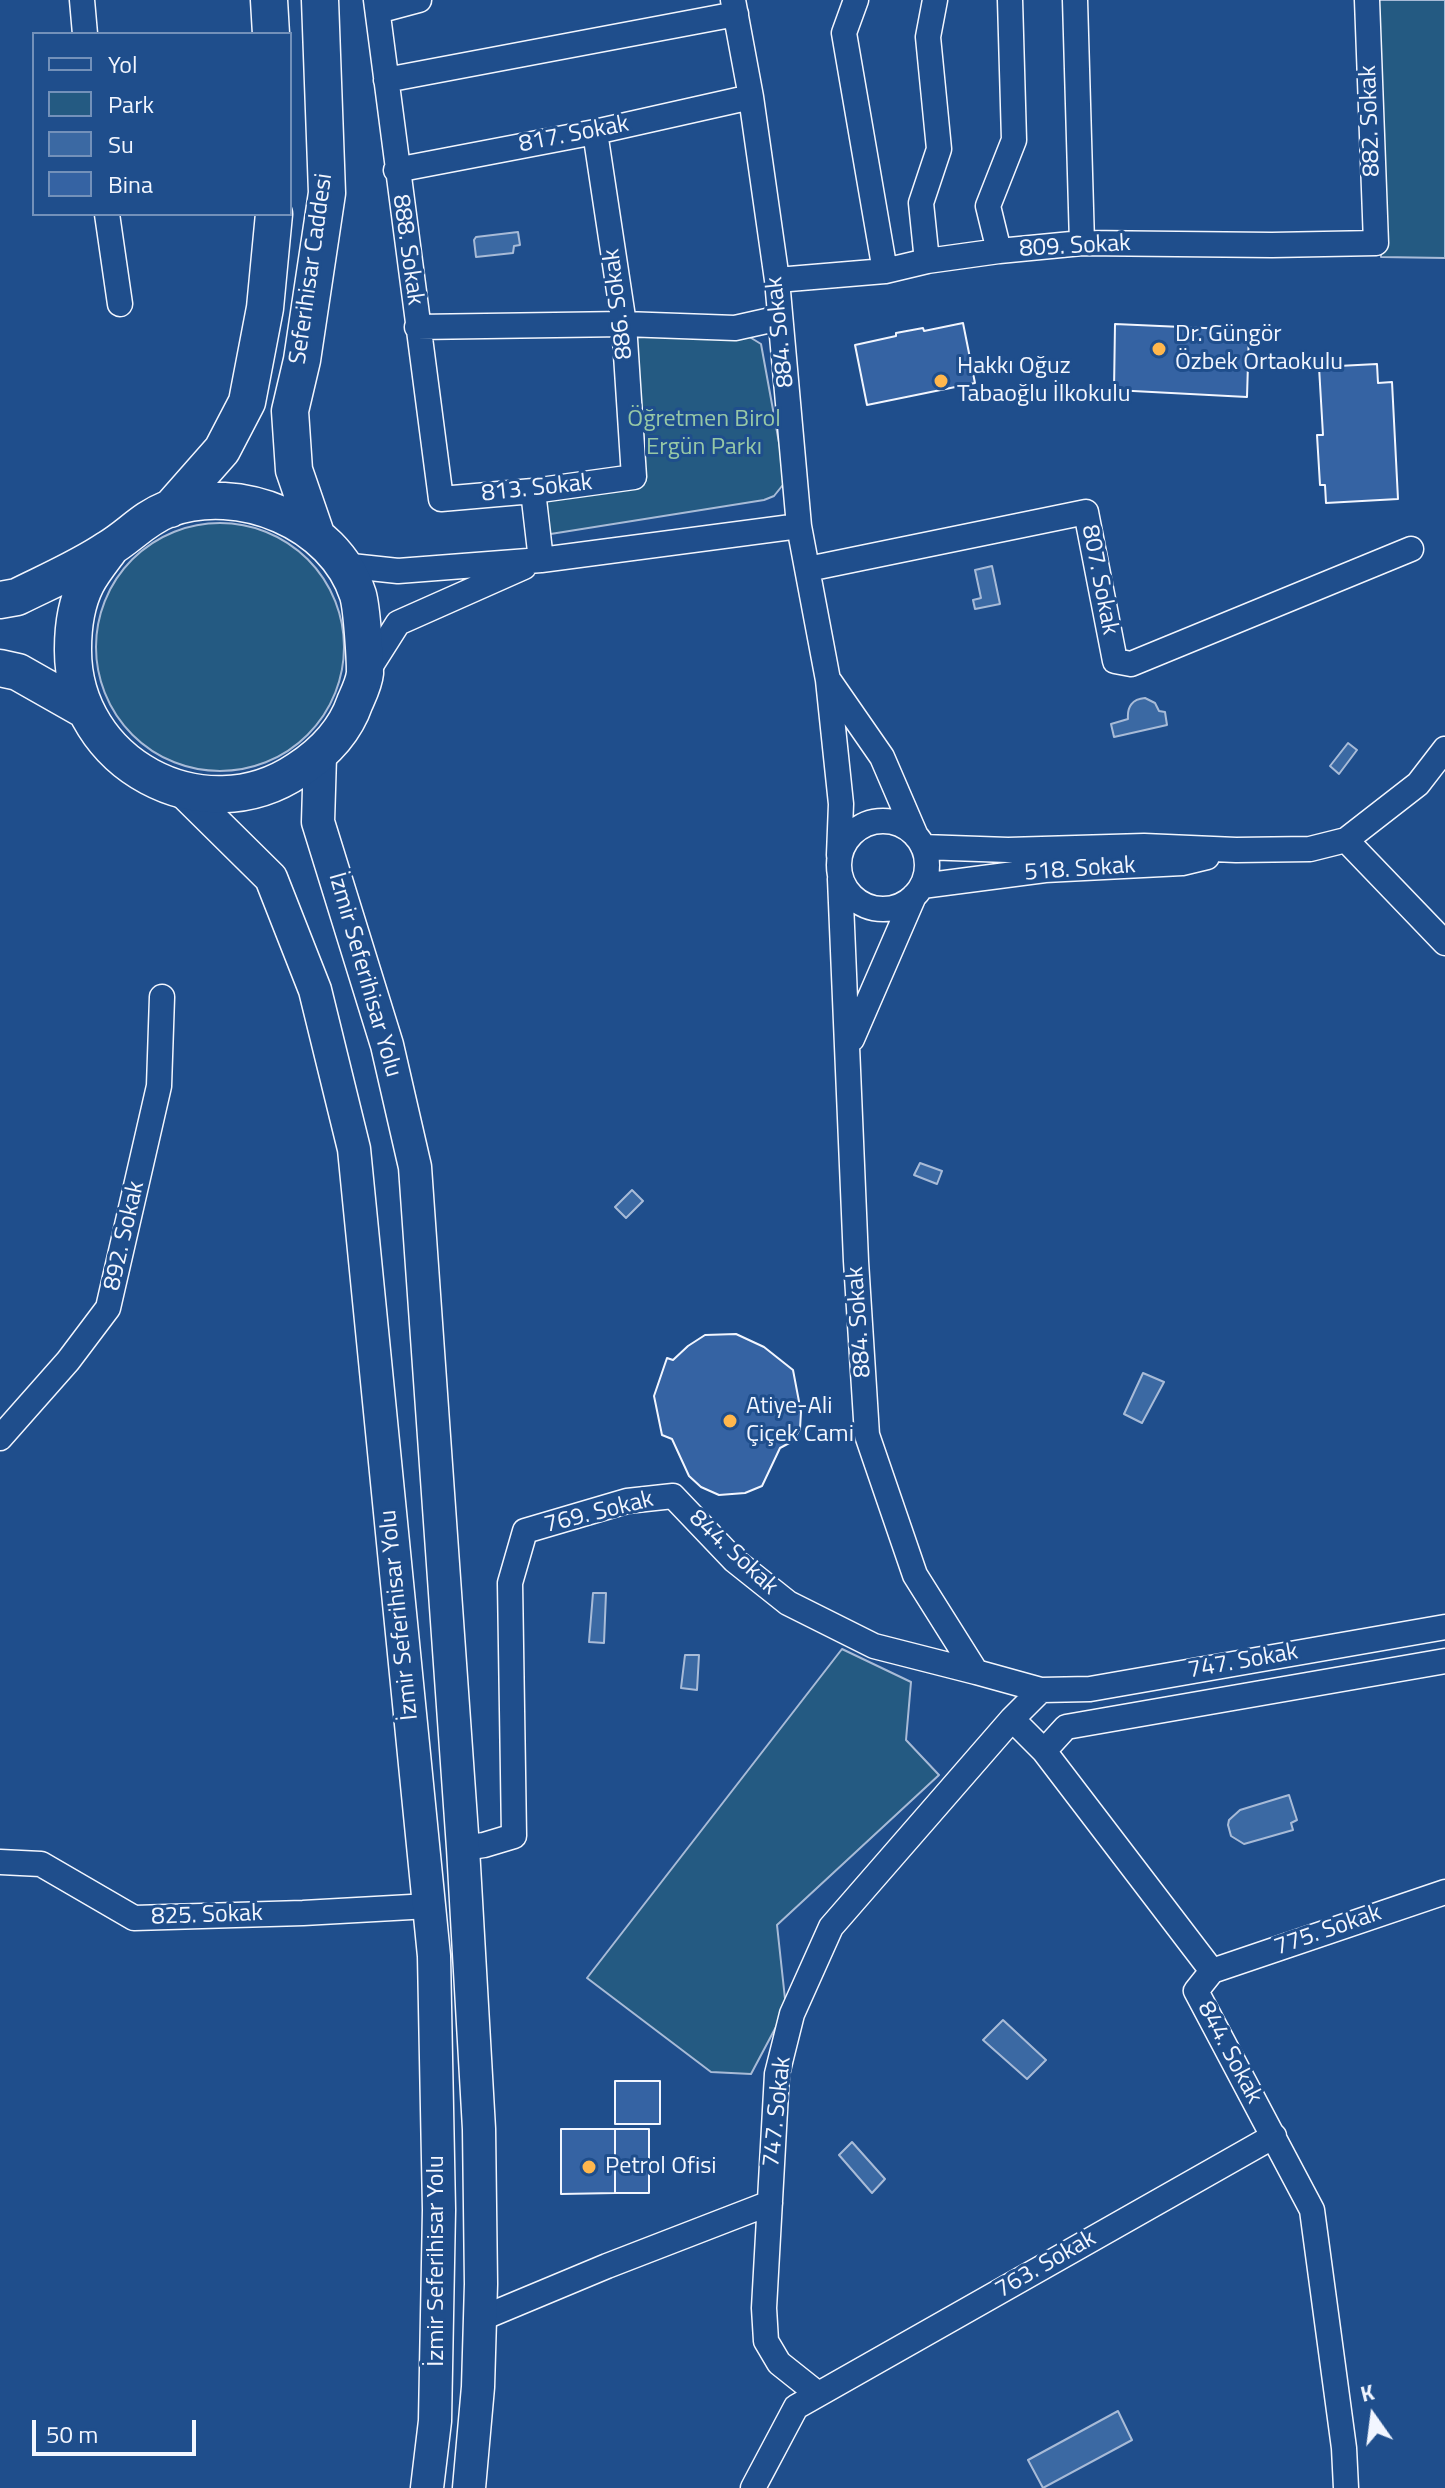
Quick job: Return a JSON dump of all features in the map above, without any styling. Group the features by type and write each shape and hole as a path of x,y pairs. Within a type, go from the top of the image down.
{"highway":[{"path":"269,0 271,32"},
{"name":"Seferihisar Caddesi","path":"316,534 294,470 290,411 302,360 327,193 320,0"},
{"name":"Seferihisar Caddesi","path":"170,509 222,450 247,402 265,308 274,216"},
{"path":"218,500 266,507 316,534 342,565 358,596 365,676 349,719 320,756 280,783 232,795 183,791 143,774 109,746 85,710 73,669 73,626 86,584 110,549 137,525 170,509 218,500"},
{"path":"0,600 17,597 110,549"},
{"path":"0,668 18,672 85,710"}],"main road":[{"name":"İzmir Seferihisar Yolu","path":"320,756 318,822 387,1045 415,1167 463,1848 479,2129 480,2319 478,2387 469,2488"},
{"name":"İzmir Seferihisar Yolu","path":"183,791 271,878 315,990 354,1149 434,1956 439,2210 435,2421 427,2488"}],"street":[{"path":"82,0 85,32"},
{"path":"377,5 419,0"},
{"path":"856,0 844,33 885,271"},
{"path":"927,261 921,203 939,149 928,37 935,0"},
{"path":"999,251 988,206 1014,140 1010,0"},
{"path":"1075,0 1082,243"},
{"name":"882. Sokak","path":"1367,0 1376,243"},
{"name":"888. Sokak","path":"377,5 441,499"},
{"path":"386,80 734,7"},
{"name":"884. Sokak","path":"734,7 751,97 777,280 799,526 828,680 841,804 840,867 856,1261 867,1435 915,1575 976,1672"},
{"name":"817. Sokak","path":"396,170 595,132 751,97"},
{"name":"886. Sokak","path":"595,132 624,324 634,477"},
{"path":"107,216 120,304"},
{"name":"809. Sokak","path":"777,280 885,271 927,261 1082,243 1376,243"},
{"path":"417,327 624,324 735,328 780,318"},
{"name":"813. Sokak","path":"441,499 533,491 634,477"},
{"path":"533,491 541,560"},
{"name":"807. Sokak","path":"808,569 1086,512 1115,661 1131,664 1411,549"},
{"path":"342,565 398,571 541,560 799,526"},
{"path":"365,676 398,623 541,560"},
{"path":"828,680 882,757 927,860 918,891 848,1049"},
{"name":"518. Sokak","path":"920,842 1008,850 1144,846 1310,849 1346,840 1418,784 1445,749"},
{"path":"918,891 902,905 887,909 872,908 859,903 847,893 840,867 844,843 865,824 893,822 906,827 920,842"},
{"path":"1346,840 1445,943"},
{"name":"518. Sokak","path":"918,891 1045,870 1182,863 1236,850"},
{"name":"892. Sokak","path":"0,1438 68,1361 108,1308 159,1086 162,997"},
{"name":"769. Sokak","path":"463,1848 514,1836 510,1583 525,1531 627,1501 673,1496"},
{"name":"844. Sokak","path":"673,1496 734,1560 788,1603 874,1646 976,1672"},
{"name":"747. Sokak","path":"1041,1690 1090,1689 1445,1627"},
{"path":"1044,1751 1066,1727 1445,1661"},
{"path":"976,1672 1041,1690 1012,1719"},
{"name":"844. Sokak","path":"1012,1719 1044,1751 1212,1971 1196,1991 1312,2210 1344,2448 1346,2488"},
{"name":"747. Sokak","path":"818,2394 779,2363 766,2341 764,2308 777,2074 792,2014 831,1927 1012,1719"},
{"name":"825. Sokak","path":"0,1862 41,1864 134,1918 429,1906"},
{"name":"775. Sokak","path":"1212,1971 1445,1892"},
{"name":"763. Sokak","path":"818,2394 1274,2136"},
{"path":"480,2319 770,2203"},
{"path":"753,2488 796,2407 818,2394"}],"green space":[{"path":"1375,0 1445,0 1445,258 1381,257"},
{"name":"Öğretmen Birol Ergün Parkı","path":"624,324 735,328 761,344 786,481 774,496 764,500 538,536 534,499 625,490"},
{"path":"220,523 267,533 289,544 307,560 323,578 334,600 344,647 334,694 323,716 307,734 289,750 267,761 220,771 173,761 151,750 133,734 117,716 106,694 96,647 106,600 117,578 133,560 151,544 173,533"},
{"path":"842,1649 911,1682 906,1740 939,1775 777,1925 786,2008 751,2074 711,2072 587,1978"}],"water":[{"path":"518,232 520,245 514,246 513,253 476,257 476,237"},
{"path":"992,566 1000,604 975,609 973,600 981,598 975,570"},
{"path":"1145,698 1155,703 1159,711 1165,712 1167,725 1114,737 1111,724 1128,719 1131,704"},
{"path":"1348,743 1357,750 1339,774 1330,766"},
{"path":"920,1163 942,1171 937,1184 914,1175"},
{"path":"632,1190 643,1201 626,1218 615,1207"},
{"path":"1143,1373 1164,1382 1142,1423 1124,1414"},
{"path":"593,1593 606,1593 604,1643 589,1642"},
{"path":"685,1655 699,1655 697,1690 681,1688"},
{"path":"1289,1795 1297,1820 1291,1823 1293,1830 1244,1844 1231,1836 1229,1820 1240,1810"},
{"path":"1003,2020 1046,2060 1027,2079 983,2040"},
{"path":"852,2142 885,2179 872,2193 839,2155"},
{"path":"1118,2411 1132,2440 1043,2488 1028,2460"}],"building":[{"name":"Hakkı Oğuz Tabaoğlu İlkokulu","path":"963,323 975,383 867,405 855,345 896,336 896,333"},
{"name":"Dr. Güngör Özbek Ortaokulu","path":"1115,324 1249,330 1247,397 1114,390"},
{"path":"1377,364 1378,383 1392,382 1398,499 1326,503 1325,485 1320,485 1317,435 1323,435 1319,367"},
{"name":"Atiye-Ali Çiçek Cami","path":"736,1334 764,1347 793,1370 801,1412 800,1429 793,1441 780,1448 762,1486 745,1493 719,1495 701,1487 689,1476 672,1439 662,1435 654,1396 667,1358 673,1360 705,1335"},
{"path":"615,2081 660,2081 660,2124 615,2124"},
{"path":"561,2129 615,2129 615,2193 561,2194"},
{"path":"615,2129 649,2129 649,2193 615,2193"}],"place":[{"name":"Dr. Güngör Özbek Ortaokulu","path":"1159,349"},
{"name":"Hakkı Oğuz Tabaoğlu İlkokulu","path":"941,381"},
{"name":"Atiye-Ali Çiçek Cami","path":"730,1421"},
{"name":"Petrol Ofisi","path":"589,2167"}]}
